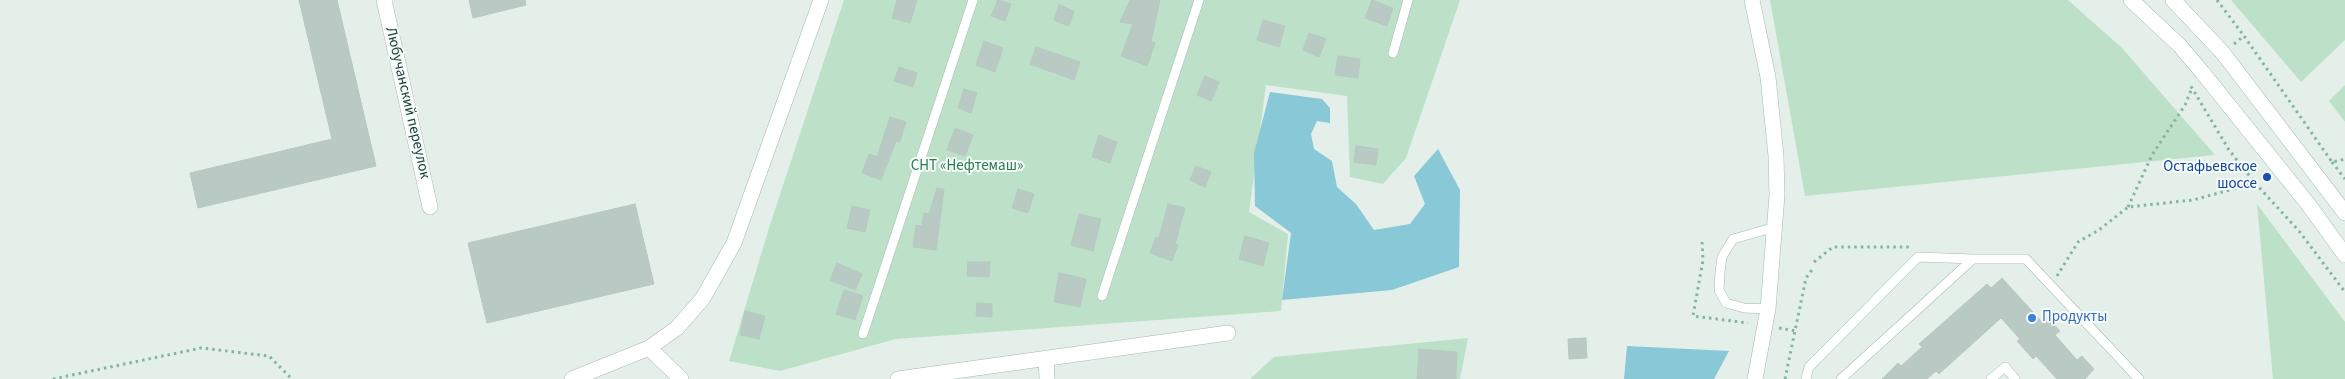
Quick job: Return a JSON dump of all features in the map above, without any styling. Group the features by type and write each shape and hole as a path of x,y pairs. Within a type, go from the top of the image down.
{"street":[{"name":"Любучанский переулок","path":"384,0 430,207"},
{"path":"572,379 649,348 677,328 703,298 724,264 743,218 821,0"},
{"path":"1752,0 1768,77 1776,156 1776,227 1768,309 1756,379"},
{"path":"2131,0 2180,46 2202,72 2308,204 2345,255"},
{"path":"2173,0 2223,53 2345,213"},
{"path":"898,379 935,376 1046,358 1228,333"},
{"path":"649,348 682,379"},
{"path":"1046,358 1047,379"}],"lane":[{"path":"863,334 972,0"},
{"path":"1102,296 1199,0"},
{"path":"1392,52 1408,0"},
{"path":"1768,309 1744,308 1726,303 1719,290 1722,257 1733,239 1776,227"},
{"path":"1806,379 1809,367 1918,257 2026,259 2139,379"},
{"path":"1841,379 1973,259"},
{"path":"1992,379 2004,367 2016,379"}],"path":[{"path":"2217,0 2345,179"},
{"path":"2228,49 2244,36"},
{"path":"2049,272 2055,279 2078,242 2099,230 2128,207 2152,155 2185,105 2192,88 2229,150 2299,231 2345,292"},
{"path":"2332,162 2345,159"},
{"path":"2128,207 2193,200 2255,182"},
{"path":"1785,379 1806,278 1814,264 1833,247 1919,247"},
{"path":"1778,328 1796,331"},
{"path":"53,379 201,348 269,356 292,379"}],"green space":[{"name":"СНТ «Нефтемаш»","path":"844,0 1460,0 1406,158 1383,184 1350,177 1347,96 1266,85 1249,212 1288,234 1281,311 896,339 780,371 729,361 769,228"},
{"path":"1770,0 2068,0 2122,48 2215,155 1805,196"},
{"path":"2231,0 2345,0 2345,40 2301,82"},
{"path":"2345,85 2345,122 2329,101"},
{"path":"2257,204 2345,322 2345,379 2273,379"},
{"path":"1468,338 1460,379 1250,379 1274,357"}],"water":[{"path":"1270,92 1322,99 1330,108 1330,123 1317,121 1311,134 1314,149 1332,161 1337,187 1356,204 1374,230 1410,224 1425,204 1414,176 1438,149 1460,190 1459,267 1392,290 1282,300 1291,233 1255,206 1254,153"},
{"path":"1627,346 1729,351 1714,379 1624,379"}],"building":[{"path":"299,0 337,0 376,166 198,208 190,173 332,139"},
{"path":"469,0 525,0 526,5 473,18"},
{"path":"897,0 917,0 910,23 892,18"},
{"path":"998,0 1011,4 1005,21 991,16"},
{"path":"1130,0 1160,0 1151,42 1155,43 1147,66 1121,56 1133,24 1120,22"},
{"path":"1372,0 1393,8 1387,26 1365,18"},
{"path":"1059,5 1074,11 1069,26 1054,20"},
{"path":"1263,20 1285,26 1279,47 1257,40"},
{"path":"1309,33 1326,39 1319,57 1303,50"},
{"path":"984,41 1003,48 995,72 976,65"},
{"path":"1036,47 1080,62 1074,80 1030,64"},
{"path":"1338,56 1360,59 1358,78 1335,75"},
{"path":"899,67 917,73 913,87 894,81"},
{"path":"1205,76 1219,82 1211,101 1197,95"},
{"path":"964,89 977,93 971,113 958,108"},
{"path":"890,117 906,122 900,142 896,141 881,180 862,173 869,154 877,157"},
{"path":"955,128 973,135 965,156 947,150"},
{"path":"1099,135 1117,142 1110,163 1092,157"},
{"path":"1356,146 1378,149 1376,165 1354,162"},
{"path":"1196,166 1211,172 1205,187 1190,180"},
{"path":"937,188 944,189 936,250 913,247 916,225 922,226 924,213 929,214"},
{"path":"1018,189 1034,194 1028,213 1012,208"},
{"path":"635,204 654,284 487,323 468,243"},
{"path":"1168,204 1185,208 1175,244 1178,245 1172,261 1150,253 1156,237 1159,238"},
{"path":"852,206 870,210 865,232 847,228"},
{"path":"1079,214 1101,219 1093,251 1071,245"},
{"path":"1245,236 1269,243 1263,266 1239,259"},
{"path":"968,262 990,262 989,277 967,276"},
{"path":"837,263 862,274 855,290 830,280"},
{"path":"1059,273 1086,279 1080,307 1054,302"},
{"path":"2002,278 2042,322 2047,317 2060,331 2055,335 2077,360 2082,356 2094,369 2085,379 2057,379 2036,356 2033,359 2017,341 2020,339 2001,318 1939,374 1936,371 1927,379 1882,379 1898,363 1901,366 1922,347 1919,344 1987,284 1991,288"},
{"path":"844,290 863,296 855,320 836,314"},
{"path":"977,303 992,304 992,317 976,316"},
{"path":"745,311 765,316 759,339 740,335"},
{"path":"1586,338 1587,358 1569,359 1568,339"},
{"path":"1419,349 1457,352 1456,379 1417,379"}],"place":[{"name":"Остафьевское шоссе","path":"2267,177"},
{"name":"Продукты","path":"2032,318"}]}
